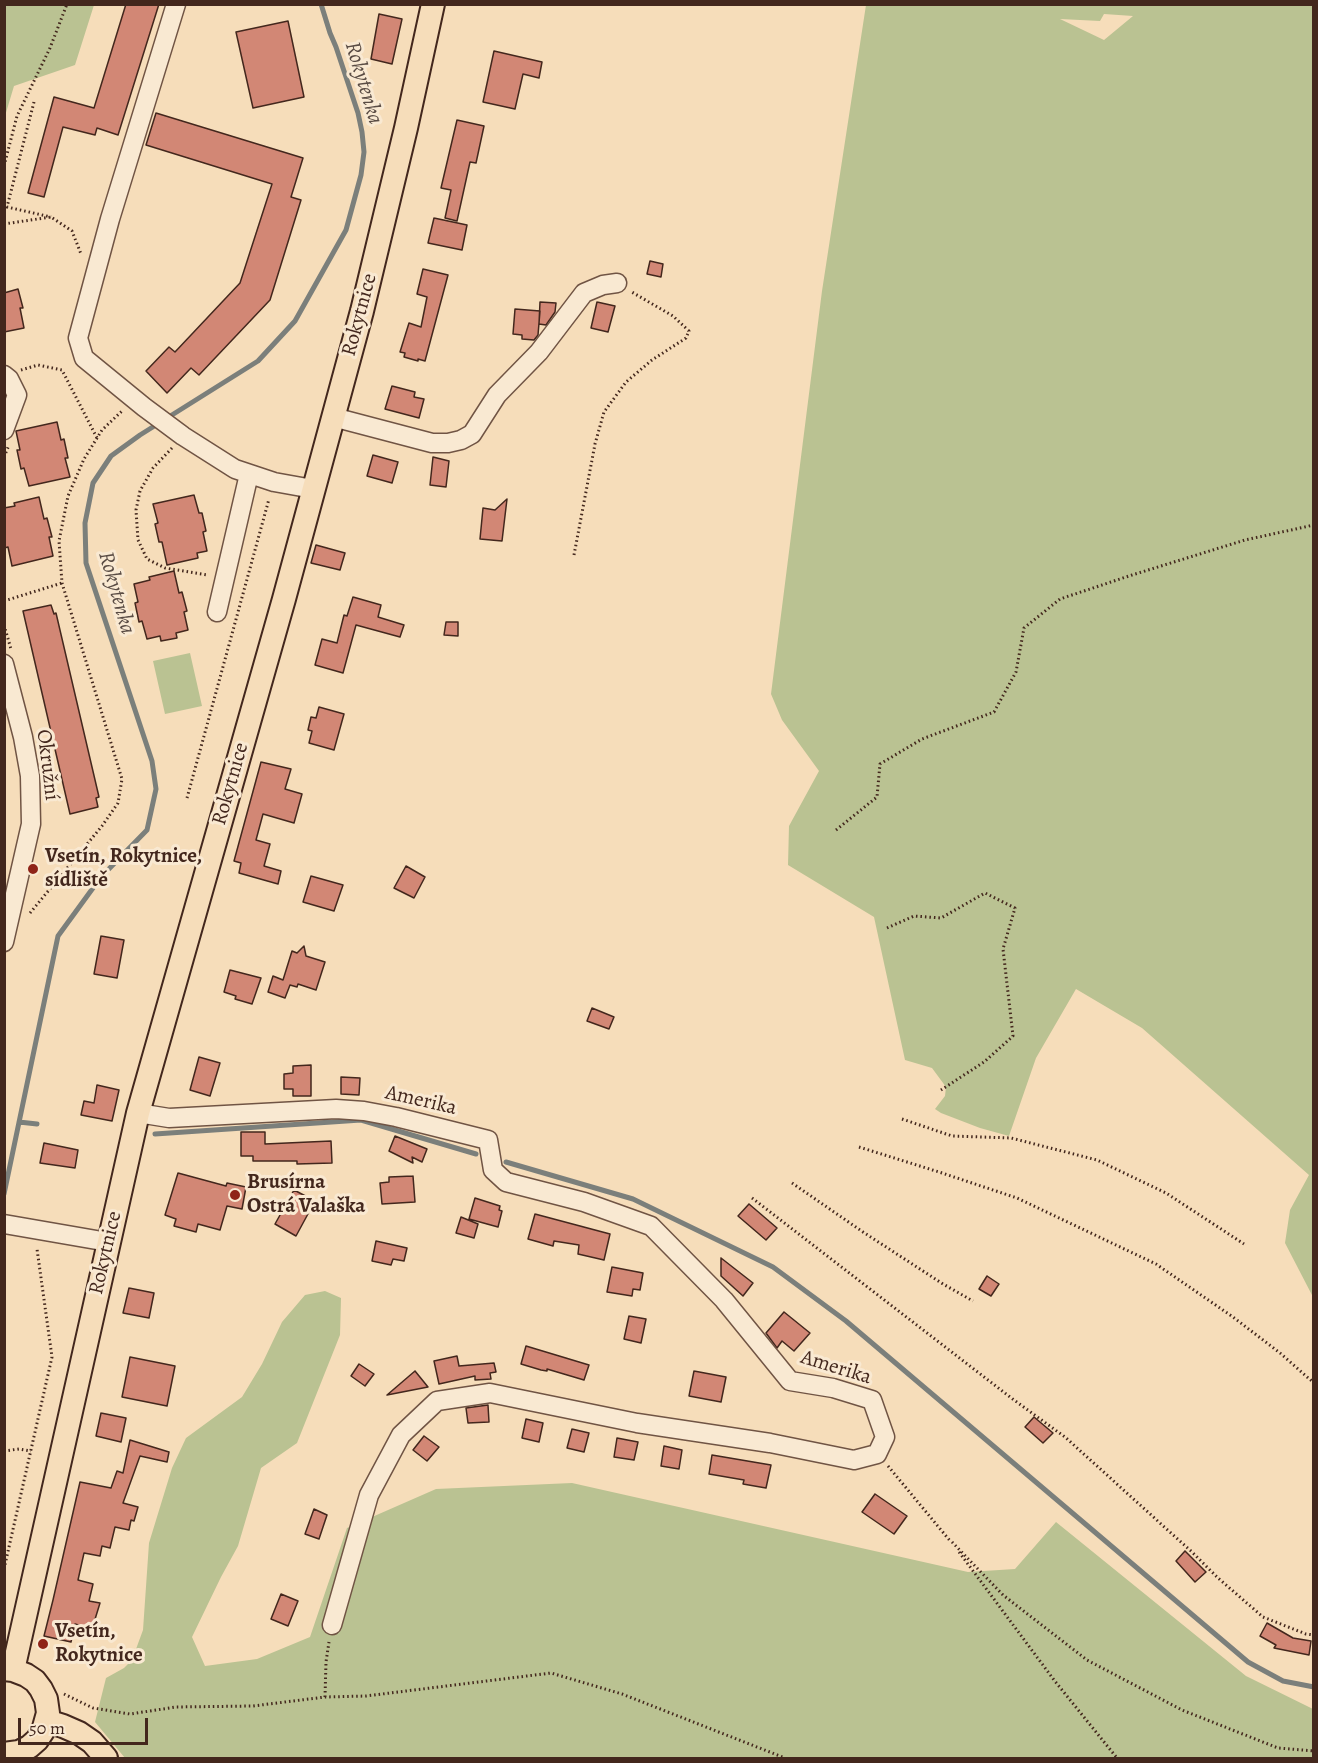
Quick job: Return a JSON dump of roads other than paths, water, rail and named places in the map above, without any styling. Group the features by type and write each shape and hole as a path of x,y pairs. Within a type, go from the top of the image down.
{"main road":[{"name":"Rokytnice","path":"47,1721 47,1706 42,1689 26,1675 9,1670 138,1113 284,599 365,299 433,4"},
{"path":"4,1754 19,1752 29,1747 43,1731 47,1721 63,1725 79,1733 92,1742 106,1758"}],"street":[{"path":"176,4 110,219 78,338 84,358 181,434 235,469 274,482 313,489"},
{"path":"333,417 432,443 461,440 472,434 497,395 539,352 584,293 603,285 616,283"},
{"path":"4,430 17,395 9,379 11,373"},
{"path":"217,612 249,474"},
{"name":"Okružní","path":"4,664 25,747 30,776 31,805 31,824 4,942"},
{"name":"Amerika","path":"138,1113 169,1118 336,1109 364,1111 488,1140 493,1170 506,1182 584,1202 651,1226 724,1300 790,1381 833,1388 873,1400 885,1437 877,1454 854,1460 770,1443 637,1423 490,1393 437,1401 401,1435 369,1495 332,1625"},
{"path":"4,1224 108,1242"}],"waterway":[{"name":"Rokytenka","path":"4,1194 58,936 101,877 147,830 156,789 152,761 86,563 85,523 93,483 111,456 140,435 258,361 295,321 346,230 361,175 364,152 362,132 358,113 321,4"},
{"path":"155,1134 361,1120 476,1154"},
{"path":"19,1122 37,1124"},
{"path":"506,1162 633,1199 773,1267 846,1321 1248,1662 1283,1681 1314,1687"}],"place":[{"name":"Vsetín, Rokytnice, sídliště","path":"33,869"},
{"name":"Brusírna Ostrá Valaška","path":"235,1195"},
{"name":"Vsetín, Rokytnice","path":"43,1644"}]}
